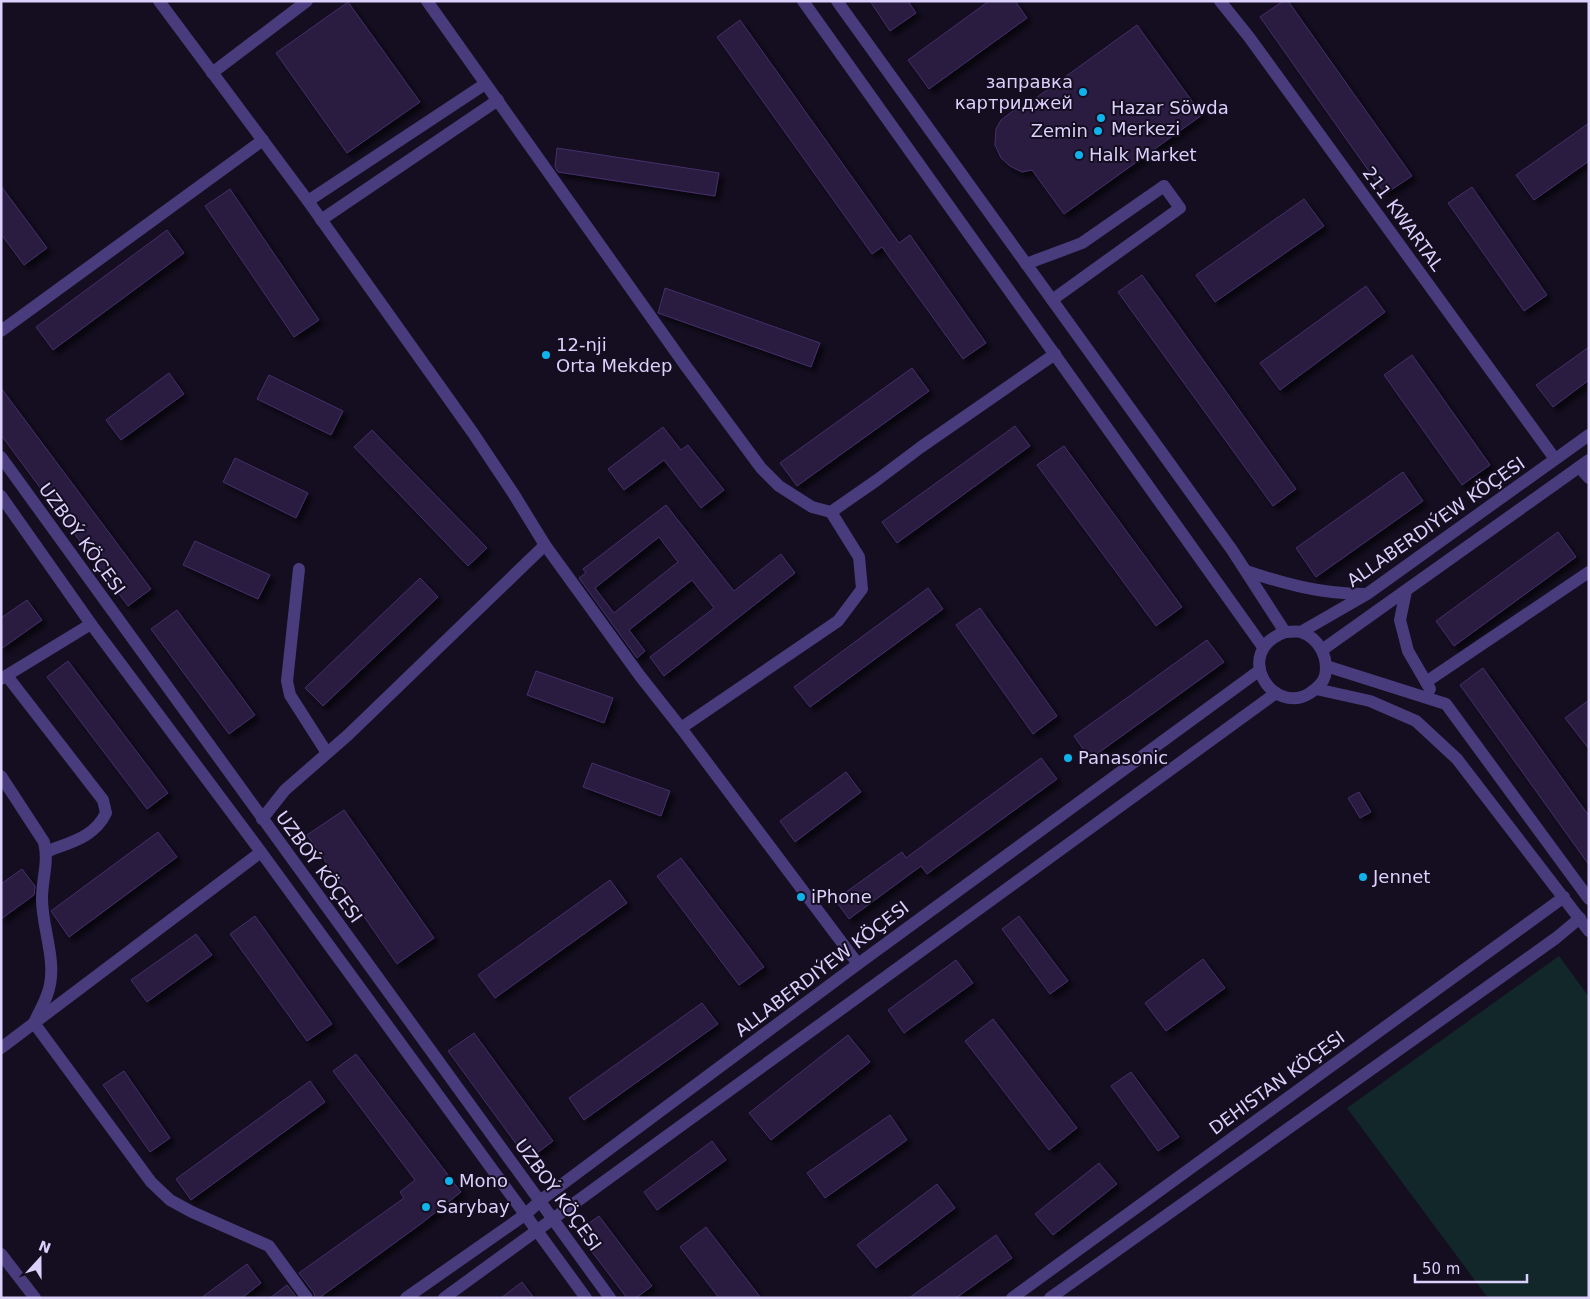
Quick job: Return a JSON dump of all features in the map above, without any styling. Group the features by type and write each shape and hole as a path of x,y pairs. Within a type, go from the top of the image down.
{"street":[{"path":"159,1 308,201 472,433 513,493 545,545 640,676 858,964"},
{"path":"212,73 308,1"},
{"path":"427,1 685,365 761,468 778,486 812,507 831,512 859,557 862,589 838,621 680,728"},
{"path":"803,1 1263,647"},
{"path":"837,1 1246,571 1285,632"},
{"name":"211 KWARTAL","path":"1220,1 1255,45 1555,459"},
{"path":"308,201 485,84"},
{"path":"321,220 498,100"},
{"path":"1,332 263,140"},
{"path":"1026,264 1082,243 1164,186 1170,193 1180,208 1052,300"},
{"path":"831,512 920,447 1055,354"},
{"name":"ALLABERDIÝEW KÖÇESI","path":"1300,632 1367,594 1589,435"},
{"name":"UZBOÝ KÖÇESI","path":"1,457 262,819 541,1200 610,1298"},
{"path":"1322,650 1584,463 1589,478"},
{"path":"1,496 90,624 261,852 586,1298"},
{"path":"262,819 285,790 328,753 545,545"},
{"path":"299,569 287,681 290,695 328,753"},
{"path":"1246,571 1285,584 1343,594 1367,594"},
{"path":"1426,682 1589,572"},
{"path":"1406,591 1400,620 1408,651 1428,688 1446,704 1588,896"},
{"path":"46,852 92,832 101,824 106,814 103,800 4,677 90,624"},
{"path":"1285,632 1300,632 1316,642 1322,650 1326,666 1324,678 1316,689 1304,697 1290,698 1276,693 1266,684 1260,670 1260,656 1263,647 1279,634 1285,632"},
{"path":"1326,666 1446,704"},
{"name":"ALLABERDIÝEW KÖÇESI","path":"406,1298 526,1214 541,1200 858,964 1260,670"},
{"path":"1316,689 1370,701 1416,721 1457,759 1589,931"},
{"path":"444,1298 1276,693"},
{"path":"1,776 44,842 46,852 47,862 42,882 42,902 44,926 52,969 48,994 34,1023"},
{"path":"1,1048 261,852"},
{"name":"DEHISTAN KÖÇESI","path":"1012,1298 1564,897"},
{"path":"1050,1298 1540,950 1580,918"},
{"path":"34,1023 151,1182 170,1200 192,1212 269,1246 307,1298"},
{"path":"3,1260 35,1298"}],"green space":[{"path":"1559,956 1589,997 1589,1298 1488,1298 1347,1108"}],"building":[{"path":"870,1 908,1 916,13 890,31"},
{"path":"989,1 1015,1 1027,18 929,89 908,60"},
{"path":"1283,1 1288,1 1412,176 1385,194 1260,17"},
{"path":"348,2 420,102 347,153 276,53"},
{"path":"740,20 899,243 910,235 986,343 963,359 882,247 872,254 717,37"},
{"name":"Hazar Söwda Merkezi","path":"1137,25 1202,115 1064,214 1032,170 1022,172 1010,166 1001,158 995,145 996,129 1001,120 1013,111 1022,108"},
{"path":"1589,123 1589,161 1534,200 1516,175"},
{"path":"557,148 719,173 715,196 558,172 555,167"},
{"path":"1,186 47,248 24,265 1,234"},
{"path":"1472,187 1547,295 1524,311 1448,203"},
{"path":"230,189 319,320 294,337 205,206"},
{"path":"1304,199 1324,226 1215,302 1196,275"},
{"path":"167,230 184,253 53,350 36,327"},
{"path":"1142,275 1296,489 1273,506 1118,292"},
{"path":"1366,286 1385,312 1280,390 1260,363"},
{"path":"665,288 820,343 811,367 658,313"},
{"path":"1589,347 1589,380 1553,407 1536,385"},
{"path":"1412,355 1490,465 1462,485 1384,375"},
{"path":"912,368 929,391 797,486 780,463"},
{"path":"169,373 184,394 121,440 106,420"},
{"path":"269,375 343,411 331,435 257,399"},
{"path":"1,388 151,589 128,606 1,435"},
{"path":"1015,426 1030,446 897,543 882,522"},
{"path":"663,427 681,450 688,445 724,490 701,508 664,460 624,490 608,469"},
{"path":"372,430 487,548 468,566 354,447"},
{"path":"1064,446 1182,607 1156,626 1037,465"},
{"path":"235,458 308,493 296,518 223,482"},
{"path":"1403,472 1423,501 1316,577 1296,548"},
{"path":"666,505 734,591 781,554 795,573 664,676 650,657 714,608 692,580 629,630 645,651 637,658 579,578 586,573 583,569","holes":["659,537 678,562 614,613 595,588"]},
{"path":"1558,532 1576,557 1454,646 1436,621"},
{"path":"195,541 270,575 258,599 183,565"},
{"path":"420,578 438,597 323,706 305,688"},
{"path":"928,588 943,609 810,707 794,687"},
{"path":"27,600 42,620 1,649 1,618"},
{"path":"980,608 1057,716 1033,734 956,625"},
{"path":"177,610 255,715 229,734 151,629"},
{"path":"1207,640 1224,662 1090,759 1074,736"},
{"path":"68,661 168,793 147,809 47,677"},
{"path":"1483,668 1589,816 1589,865 1460,685"},
{"path":"536,671 613,698 604,723 527,695"},
{"path":"1589,700 1589,749 1565,718"},
{"path":"1041,758 1057,779 927,874 921,866 849,919 835,900 902,852 906,858"},
{"path":"592,763 670,791 661,816 583,787"},
{"path":"846,772 861,792 795,842 780,821"},
{"path":"1359,792 1371,812 1360,818 1348,798"},
{"path":"344,810 434,938 397,964 307,835"},
{"path":"158,832 177,857 69,937 51,911"},
{"path":"681,858 764,967 739,985 657,876"},
{"path":"22,869 35,886 34,895 1,919 1,884"},
{"path":"610,880 627,903 495,998 478,975"},
{"path":"255,916 332,1024 307,1041 230,934"},
{"path":"1019,916 1068,981 1050,994 1002,929"},
{"path":"196,934 212,955 147,1002 131,980"},
{"path":"1203,959 1225,988 1166,1031 1145,1003"},
{"path":"956,960 973,983 904,1033 888,1010"},
{"path":"702,1003 718,1024 584,1120 569,1098"},
{"path":"993,1019 1077,1128 1049,1150 965,1041"},
{"path":"474,1033 553,1141 528,1160 448,1051"},
{"path":"848,1035 870,1062 771,1140 749,1113"},
{"path":"356,1054 461,1192 422,1223 319,1298 315,1298 314,1293 299,1273 404,1198 400,1192 415,1180 333,1071"},
{"path":"124,1071 170,1138 150,1152 103,1085"},
{"path":"1131,1072 1179,1137 1158,1151 1111,1086"},
{"path":"310,1081 325,1102 191,1200 176,1179"},
{"path":"890,1115 907,1140 825,1198 807,1173"},
{"path":"712,1141 726,1160 657,1210 644,1192"},
{"path":"1099,1163 1117,1184 1053,1235 1035,1214"},
{"path":"937,1184 955,1208 876,1268 857,1245"},
{"path":"599,1216 652,1286 636,1298 627,1298 577,1232"},
{"path":"706,1227 761,1298 719,1298 680,1247"},
{"path":"996,1235 1012,1258 956,1298 909,1298"},
{"path":"247,1264 261,1283 242,1298 201,1298"},
{"path":"522,1282 534,1298 501,1298"},
{"path":"287,1285 297,1298 270,1298"}],"place":[{"name":"заправка картриджей","path":"1083,92"},
{"name":"Hazar Söwda Merkezi","path":"1101,118"},
{"name":"Zemin","path":"1098,131"},
{"name":"Halk Market","path":"1079,155"},
{"name":"12-nji Orta Mekdep","path":"546,355"},
{"name":"Panasonic","path":"1068,758"},
{"name":"Jennet","path":"1363,877"},
{"name":"iPhone","path":"801,897"},
{"name":"Mono","path":"449,1181"},
{"name":"Sarybay","path":"426,1207"}]}
